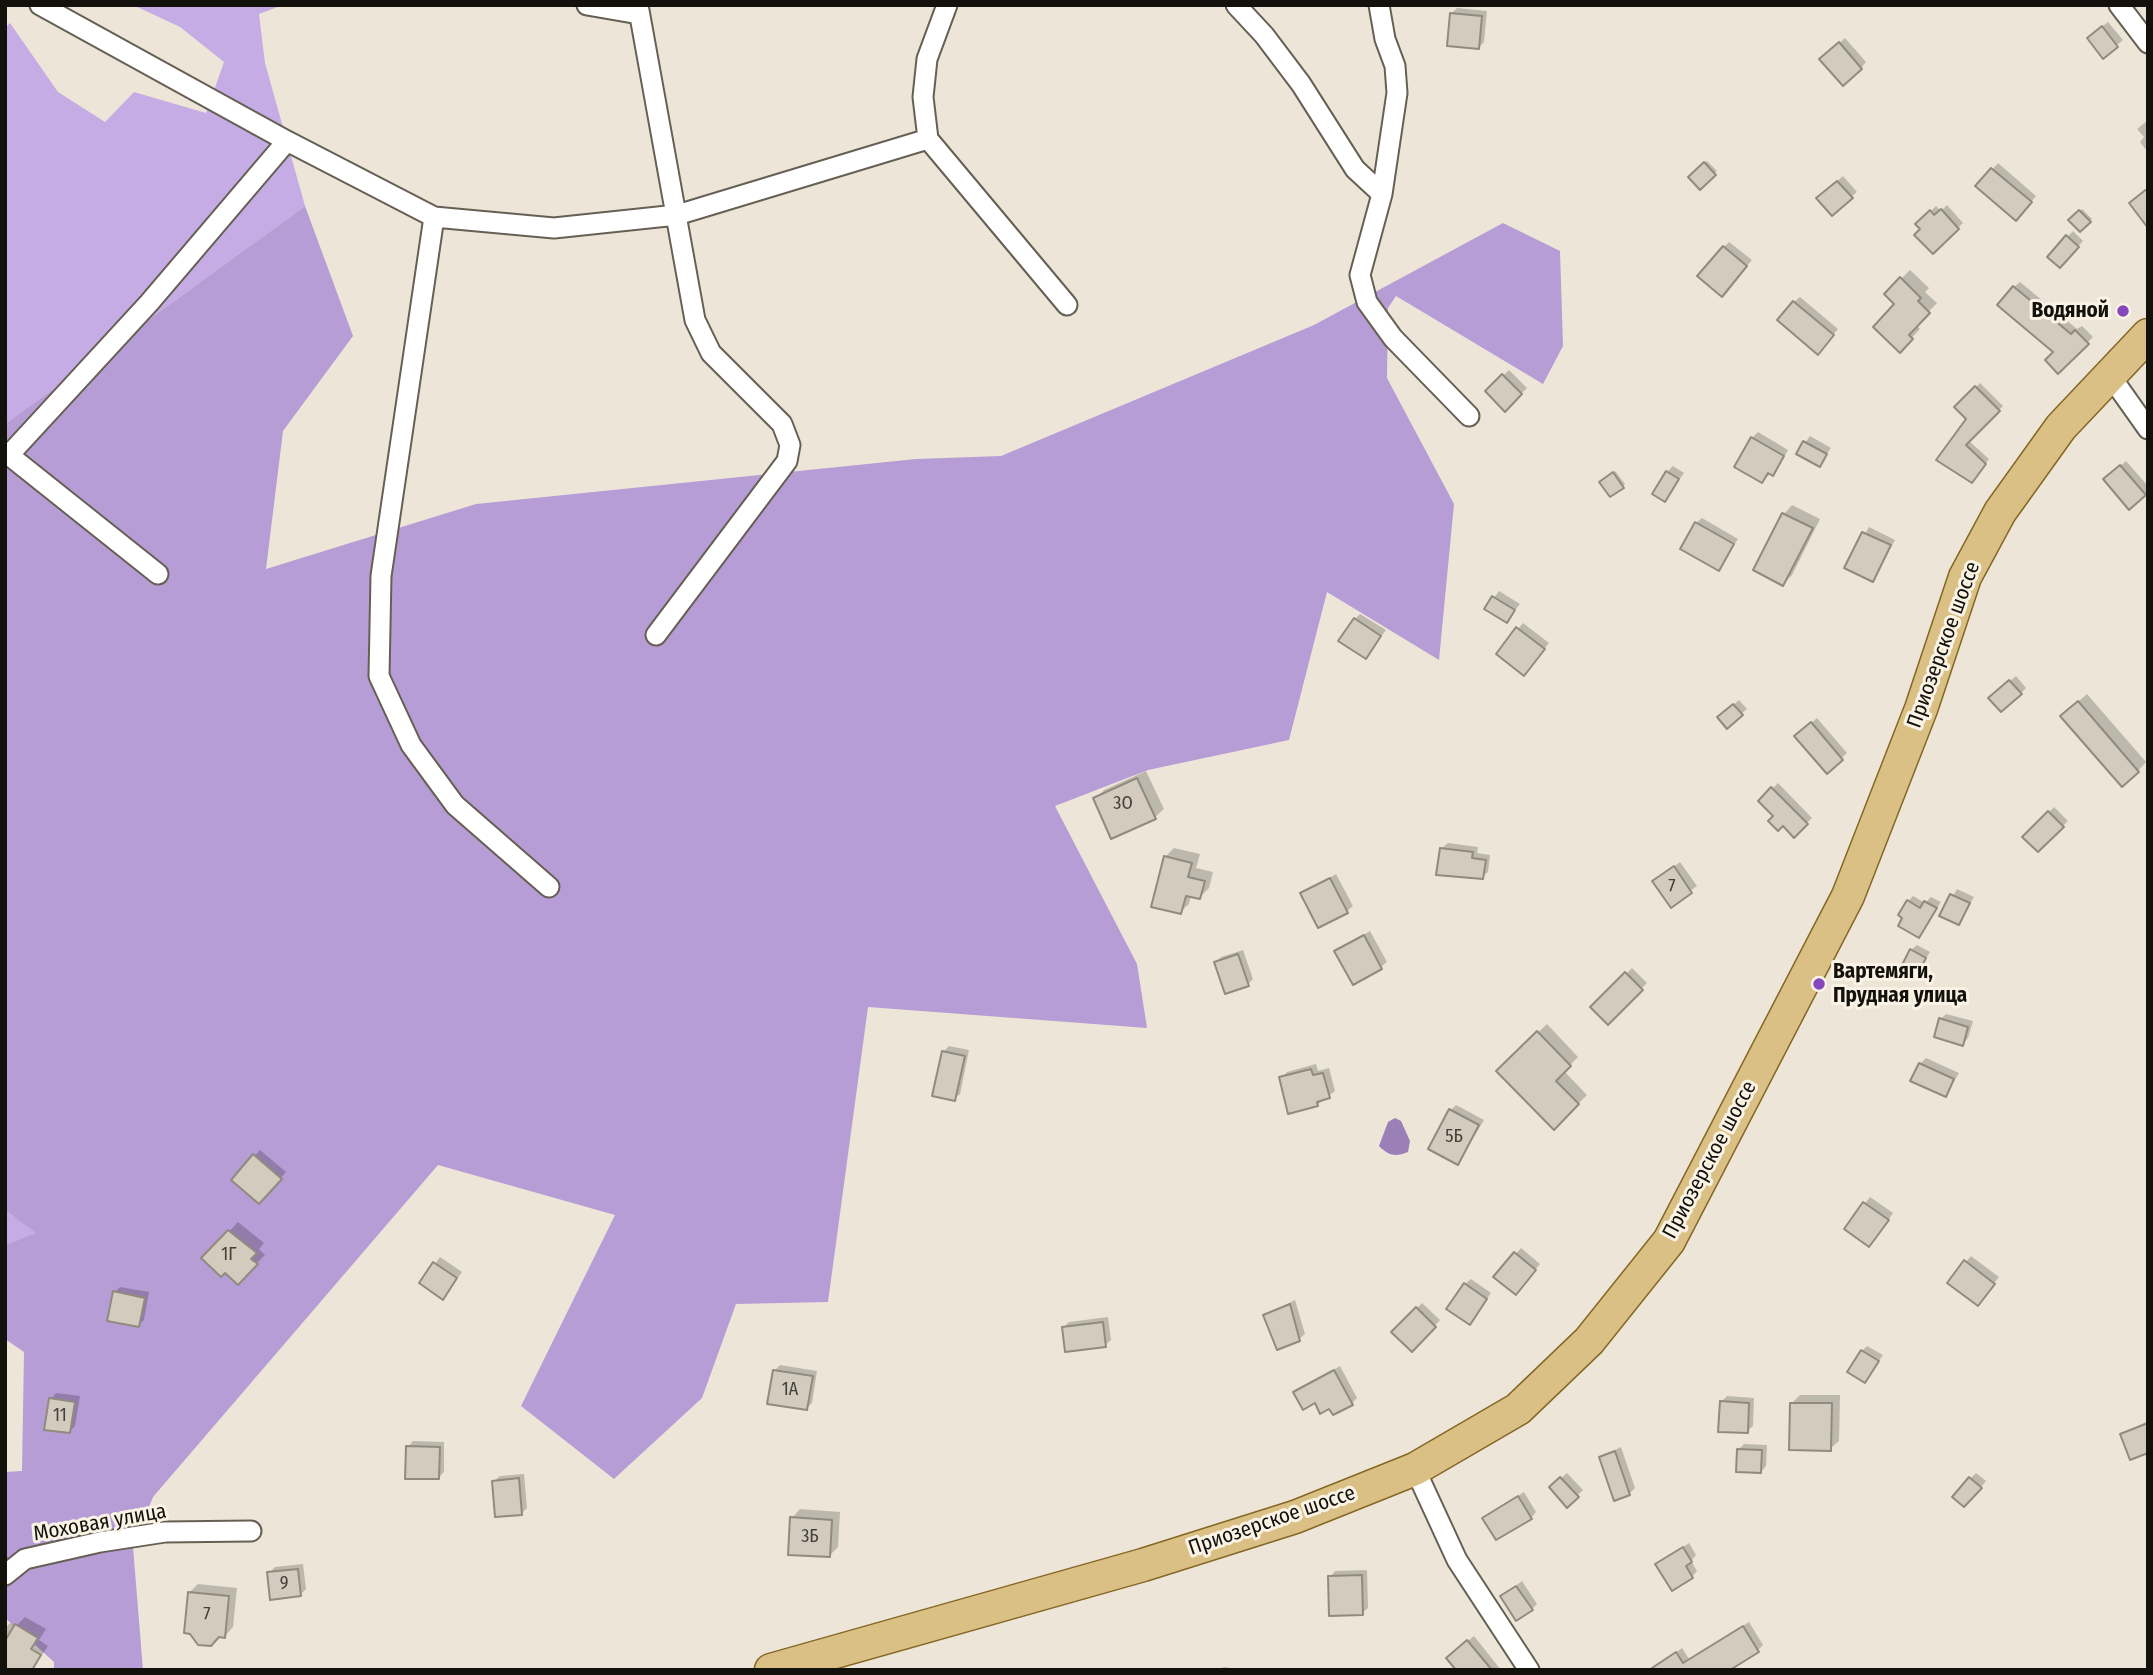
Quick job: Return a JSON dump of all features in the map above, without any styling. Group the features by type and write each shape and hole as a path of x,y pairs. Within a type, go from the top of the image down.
{"main road":[{"name":"Приозерское шоссе","path":"771,1670 1168,1557 1295,1517 1415,1469 1518,1409 1589,1341 1669,1241 1848,896 1921,709 1965,577 2000,512 2035,462 2109,374 2148,335"}],"street":[{"path":"40,5 287,141 434,217 554,228 677,215 928,139"},
{"path":"587,5 638,9 677,215 687,291 695,320 711,353 782,424 790,445 787,461 656,635"},
{"path":"947,5 927,59 923,97 928,139 1067,305"},
{"path":"1236,5 1264,35 1301,84 1355,169 1382,194"},
{"path":"1380,5 1385,39 1395,66 1397,93 1382,194 1360,275 1367,302 1394,338 1469,416"},
{"path":"2119,5 2148,43"},
{"path":"158,574 7,453 149,303 287,141"},
{"path":"434,217 381,576 379,676 411,745 455,805 549,887"},
{"path":"2109,374 2148,429"},
{"path":"1415,1469 1457,1560 1529,1670"},
{"name":"Моховая улица","path":"5,1575 25,1559 100,1542 165,1532 251,1531"}],"shaded area":[{"path":"133,5 283,5 259,14 265,63 305,206 5,424 5,28 10,23 58,92 105,122 134,92 206,113 224,62 180,27"},
{"path":"305,206 353,336 283,431 266,569 476,504 916,459 1001,456 1314,325 1503,223 1560,251 1563,346 1543,384 1396,296 1388,308 1387,378 1454,504 1439,660 1327,592 1289,740 1148,770 1055,806 1137,964 1147,1028 868,1007 828,1302 736,1304 702,1398 614,1479 521,1406 615,1215 438,1165 153,1497 133,1547 143,1670 54,1670 54,1662 5,1618 5,1472 22,1471 24,1352 5,1339 5,1245 36,1233 5,1210 5,424"},
{"path":"1395,1118 1401,1121 1410,1141 1408,1152 1396,1155 1389,1154 1379,1146 1388,1122"},
{"path":"5,1210 37,1233 5,1245"}],"building":[{"path":"1450,13 1482,16 1479,49 1447,46"},
{"path":"2102,26 2118,47 2103,59 2087,38"},
{"path":"1839,42 1862,69 1843,86 1819,59"},
{"path":"1704,162 1716,175 1700,190 1688,177"},
{"path":"1991,168 2032,202 2016,221 1975,186"},
{"path":"1837,181 1853,198 1832,216 1816,198"},
{"path":"2148,188 2148,228 2129,203"},
{"path":"1941,209 1959,229 1933,254 1914,235 1920,229 1915,224 1930,210 1934,215"},
{"path":"2079,210 2091,222 2080,232 2068,220"},
{"path":"2066,235 2079,247 2060,268 2047,257"},
{"path":"1723,246 1747,266 1722,297 1697,276"},
{"path":"1900,277 1921,298 1918,301 1930,313 1909,335 1913,339 1900,353 1873,327 1894,304 1884,294"},
{"path":"2013,286 2071,334 2075,330 2089,344 2058,374 2045,360 2053,352 1997,305"},
{"path":"1793,301 1834,335 1818,355 1777,320"},
{"path":"1502,374 1522,394 1505,412 1485,391"},
{"path":"1975,386 2000,411 1966,445 1986,464 1972,483 1936,460 1966,419 1954,407"},
{"path":"1751,437 1784,456 1773,476 1768,473 1762,483 1734,467"},
{"path":"1803,441 1827,454 1820,467 1796,454"},
{"path":"2120,465 2146,495 2129,510 2103,479"},
{"path":"1666,471 1679,479 1665,502 1652,494"},
{"path":"1613,472 1624,488 1610,497 1599,482"},
{"path":"1782,513 1813,528 1783,586 1753,570"},
{"path":"1695,522 1734,544 1719,571 1680,549"},
{"path":"1862,532 1891,545 1873,582 1844,568"},
{"path":"1492,596 1515,610 1507,623 1484,609"},
{"path":"1354,618 1381,636 1366,659 1338,641"},
{"path":"1516,627 1545,649 1524,676 1496,654"},
{"path":"2009,680 2022,694 2001,712 1988,698"},
{"path":"2078,701 2139,772 2122,787 2060,716"},
{"path":"1733,704 1743,715 1727,729 1717,717"},
{"path":"1811,722 1843,760 1827,774 1794,736"},
{"path":"1137,778 1156,819 1111,839 1093,798"},
{"path":"1771,787 1808,824 1794,838 1783,826 1778,831 1768,821 1773,816 1758,801"},
{"path":"2048,811 2064,827 2038,852 2022,837"},
{"path":"1440,848 1473,852 1472,858 1486,860 1483,879 1436,875"},
{"path":"1164,856 1192,863 1188,877 1205,881 1200,899 1186,896 1181,914 1151,907"},
{"path":"1674,866 1692,893 1671,908 1652,881"},
{"path":"1330,878 1348,913 1318,928 1300,893"},
{"path":"1950,894 1970,903 1959,925 1939,916"},
{"path":"1907,900 1920,908 1924,901 1937,908 1919,938 1898,926 1902,918 1898,915"},
{"path":"1364,935 1382,969 1353,985 1334,951"},
{"path":"1910,949 1926,958 1915,979 1899,971"},
{"path":"1238,954 1249,986 1225,994 1214,962"},
{"path":"1625,972 1643,990 1608,1025 1590,1007"},
{"path":"1939,1018 1968,1027 1963,1046 1934,1037"},
{"path":"1537,1031 1571,1066 1556,1081 1579,1104 1554,1130 1496,1071"},
{"path":"942,1051 965,1056 955,1101 932,1096"},
{"path":"1919,1063 1954,1079 1946,1097 1910,1081"},
{"path":"1311,1069 1313,1075 1323,1073 1330,1098 1317,1102 1318,1106 1288,1114 1279,1077"},
{"path":"1449,1109 1479,1125 1458,1165 1428,1149"},
{"path":"253,1154 282,1179 259,1204 231,1180"},
{"path":"1863,1202 1889,1220 1869,1247 1844,1229"},
{"path":"228,1230 257,1253 251,1259 258,1264 238,1285 225,1273 221,1277 201,1258"},
{"path":"1514,1252 1536,1270 1516,1295 1493,1277"},
{"path":"1964,1260 1995,1284 1978,1306 1947,1283"},
{"path":"433,1262 457,1278 443,1300 419,1283"},
{"path":"1464,1283 1487,1299 1470,1325 1446,1309"},
{"path":"113,1291 145,1298 139,1327 107,1321"},
{"path":"1290,1304 1300,1341 1277,1350 1263,1315"},
{"path":"1416,1307 1436,1327 1412,1352 1391,1332"},
{"path":"1103,1322 1106,1347 1065,1352 1062,1327"},
{"path":"1861,1350 1879,1361 1865,1383 1847,1372"},
{"path":"773,1370 813,1376 807,1410 767,1404"},
{"path":"1334,1370 1353,1405 1333,1415 1329,1409 1320,1414 1315,1403 1303,1410 1293,1392"},
{"path":"49,1398 75,1402 70,1433 44,1430"},
{"path":"1720,1401 1749,1403 1748,1433 1718,1432"},
{"path":"1790,1403 1832,1403 1831,1451 1789,1450"},
{"path":"2148,1423 2148,1453 2130,1460 2120,1434"},
{"path":"406,1446 440,1447 439,1479 405,1479"},
{"path":"1737,1449 1762,1450 1761,1473 1736,1472"},
{"path":"1615,1451 1630,1495 1614,1501 1599,1457"},
{"path":"1560,1477 1579,1497 1567,1508 1549,1487"},
{"path":"1969,1477 1982,1488 1964,1507 1952,1497"},
{"path":"519,1478 522,1515 495,1517 492,1481"},
{"path":"1518,1496 1532,1519 1496,1540 1482,1518"},
{"path":"790,1517 832,1520 830,1557 788,1555"},
{"path":"1683,1547 1692,1562 1686,1566 1693,1578 1672,1591 1655,1564"},
{"path":"298,1569 301,1596 270,1600 267,1572"},
{"path":"1362,1575 1363,1615 1329,1616 1328,1576"},
{"path":"1516,1586 1533,1610 1516,1621 1500,1596"},
{"path":"188,1592 229,1596 225,1638 219,1637 211,1646 198,1645 190,1634 184,1633"},
{"path":"15,1624 38,1638 31,1649 41,1655 32,1670 5,1670 5,1641"},
{"path":"1743,1626 1759,1652 1730,1670 1649,1670 1676,1652 1683,1663"},
{"path":"1467,1640 1492,1670 1456,1670 1446,1658"}],"place":[{"name":"Водяной","path":"2123,311"},
{"name":"Вартемяги, Прудная улица","path":"1819,984"}]}
